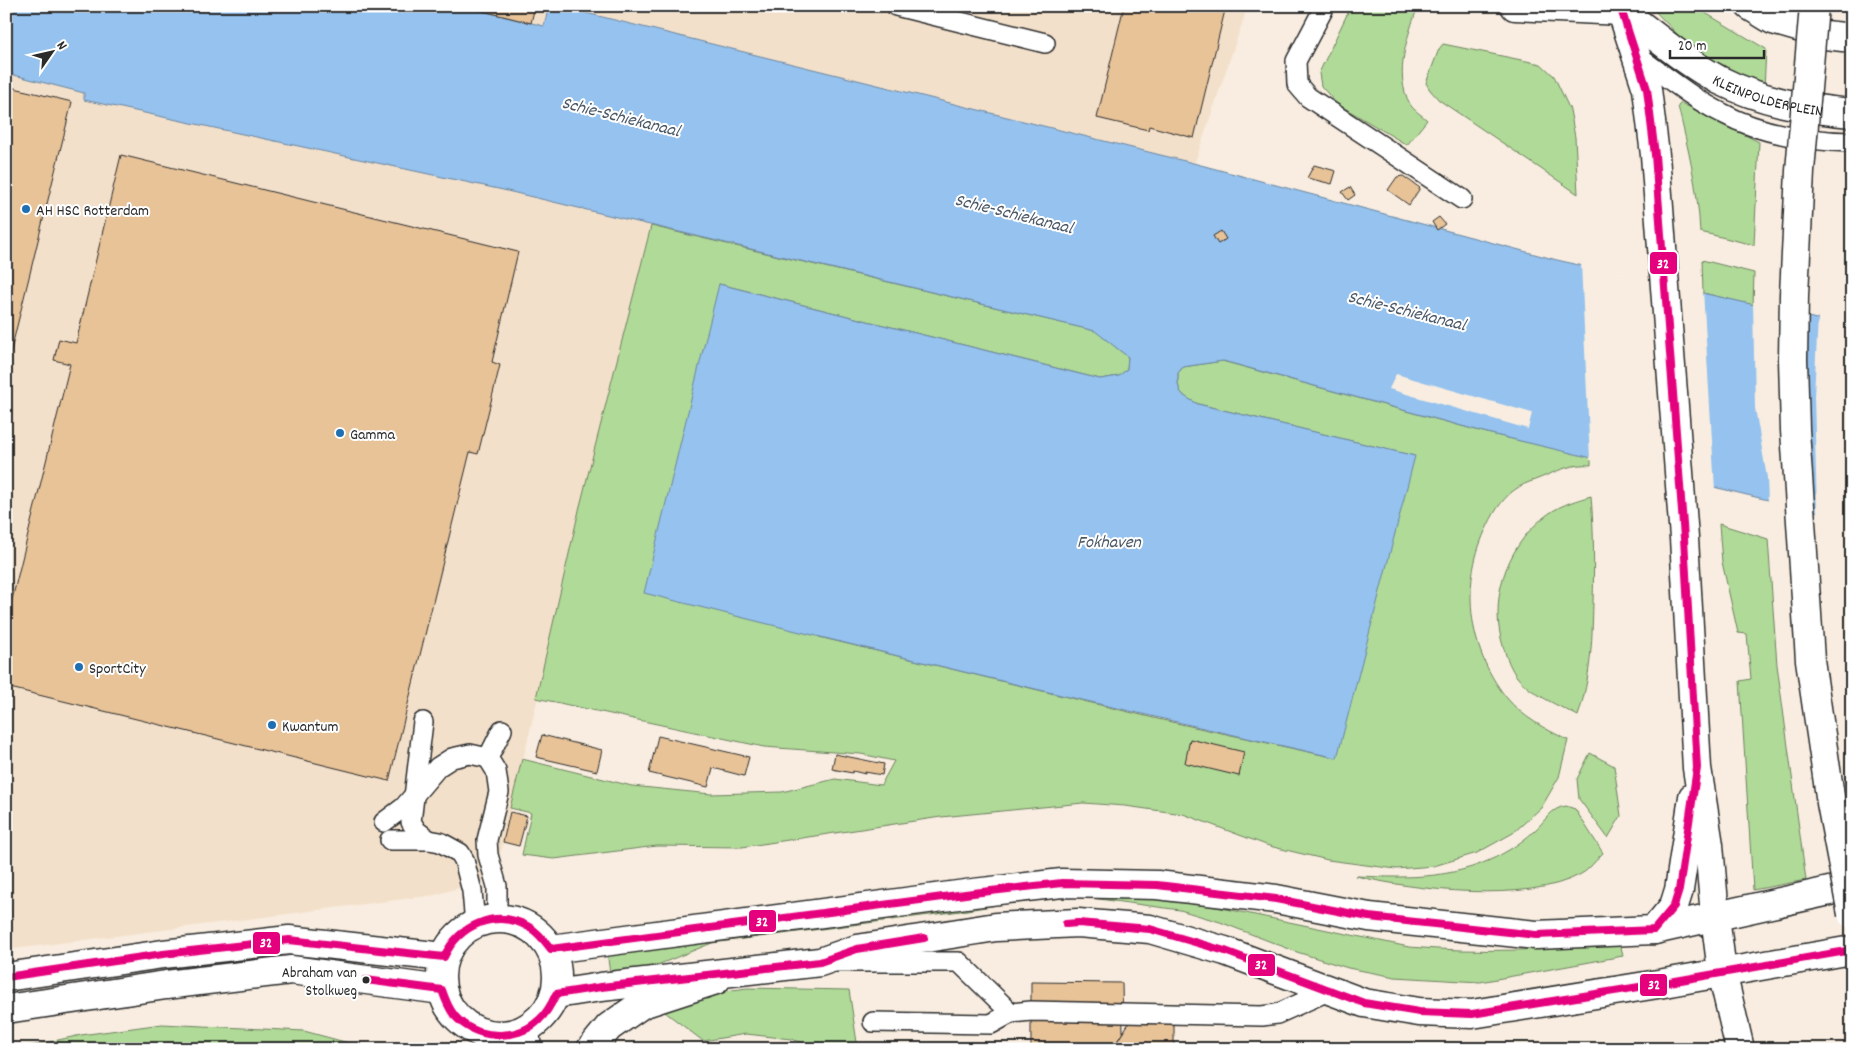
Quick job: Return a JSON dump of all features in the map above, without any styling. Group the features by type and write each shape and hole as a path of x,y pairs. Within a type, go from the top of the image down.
{"main road":[{"path":"1515,6 1621,9 1647,89 1655,155 1684,538 1697,768 1710,845 1714,916 1722,972 1740,1049"},
{"path":"1750,6 1772,20 1825,35 1852,38"},
{"path":"1814,6 1801,161 1794,295 1795,430 1810,660 1831,802 1852,914"},
{"name":"KLEINPOLDERPLEIN","path":"1621,9 1698,67 1748,93 1788,106 1852,112"},
{"path":"1654,930 1674,906 1679,890 1697,768"},
{"path":"551,949 1062,883 1157,885 1276,900 1369,917 1536,935 1654,930 1852,886"},
{"path":"513,920 529,926 551,949 558,979 556,994 544,1015 526,1039 505,1035 487,1041 457,1018 448,1005 442,990 441,968 444,957 456,938 486,921 513,920"},
{"path":"556,994 820,962 858,949 987,928 1078,923 1150,929 1225,951 1364,1003 1419,1012 1472,1014 1852,950"},
{"path":"6,978 163,954 289,940 444,957"},
{"path":"6,1009 166,985 291,970 442,990"},
{"path":"591,1049 609,1027 642,1004 740,972"}],"lane":[{"path":"896,6 1045,43"},
{"path":"1325,6 1296,61 1297,84 1308,97 1462,199"},
{"name":"KLEINPOLDERPLEIN","path":"1637,56 1703,103 1739,122 1762,130 1815,139 1852,142"},
{"path":"423,722 411,822 417,832 429,840"},
{"path":"488,758 502,730"},
{"path":"470,754 488,758 496,771 500,792 487,840 488,855 497,886 486,921 472,891 464,860 460,853 440,842 387,831 438,767 452,758 470,754"},
{"path":"464,860 488,855"},
{"path":"820,962 958,962 1011,1013"},
{"path":"873,1022 992,1024 1011,1013 1031,1011 1262,1016 1277,1014 1328,991"}],"shaded area":[{"path":"6,6 1248,6 1191,174 692,52 495,877 435,895 6,950"}],"green space":[{"path":"1351,6 1418,6 1404,55 1402,67 1403,80 1410,104 1427,120 1407,145 1336,103 1321,86 1319,73"},
{"path":"1650,6 1697,6 1707,14 1766,49 1764,89 1707,60 1679,36"},
{"path":"1443,44 1541,64 1554,76 1570,110 1575,137 1578,194 1439,100 1430,90 1426,83 1439,49"},
{"path":"1681,103 1759,142 1754,245 1700,232 1695,184 1678,106"},
{"path":"651,226 1096,331 1128,357 1127,369 1119,376 1100,379 719,284 819,637 1158,719 1336,758 1414,456 1198,404 1184,396 1179,389 1178,373 1183,367 1222,361 1491,434 1591,457 1591,465 1571,466 1559,470 1524,484 1509,494 1497,508 1488,525 1479,546 1474,568 1471,591 1472,613 1476,636 1493,678 1506,697 1519,711 1542,727 1568,740 1559,777 1541,808 1513,833 1477,853 1434,866 1396,869 1328,860 1269,846 1183,814 1125,806 1083,803 941,817 742,847 657,846 554,859 522,855 531,813 510,808 522,759 632,786 711,794 782,792 835,779 881,785 894,761 861,754 764,747 536,698 579,510"},
{"path":"1702,260 1754,273 1753,305 1703,293"},
{"path":"1591,496 1594,563 1593,618 1586,687 1578,716 1529,689 1513,671 1504,649 1500,631 1499,595 1510,561 1530,531 1554,510"},
{"path":"1719,524 1768,539 1777,665 1806,880 1753,890 1740,681 1751,679 1747,634 1738,633 1722,562"},
{"path":"1590,753 1614,766 1621,816 1608,838 1579,799 1577,779"},
{"path":"1566,806 1575,809 1603,853 1581,874 1558,883 1532,889 1502,892 1470,892 1408,886 1356,876 1416,877 1453,872 1472,867 1512,848 1531,834 1552,812"},
{"path":"1014,893 1183,900 1409,947 1514,950 1620,942 1623,956 1480,982 1395,977 1348,968 1297,952 1220,922 1180,910 1084,897 1029,900 961,911 712,943 650,968 610,974 607,951"},
{"path":"747,988 849,990 858,1049 821,1049 791,1039 746,1034 703,1041 661,1009 704,994"},
{"path":"162,1024 304,1031 371,1049 17,1049 81,1035"}],"water":[{"path":"6,6 461,6 544,26 549,6 558,6 1197,164 1557,260 1852,327 1852,520 1491,434 1223,361 1183,367 1178,373 1179,389 1184,396 1198,404 1415,456 1337,758 990,678 644,593 719,284 1100,379 1119,376 1127,369 1128,357 1095,331 503,190 84,100 84,93 6,73"}],"pier":[{"path":"1581,263 1703,290 1715,490 1590,460"},
{"path":"1753,302 1805,314 1808,427 1814,513 1768,502 1767,478 1755,408"},
{"path":"1818,317 1852,324 1852,522 1817,514 1814,396"},
{"path":"1396,374 1532,413 1528,429 1389,389"}],"building":[{"path":"463,6 535,6 531,23"},
{"path":"1124,6 1226,6 1194,138 1149,126 1148,130 1097,118"},
{"name":"AH HSC Rotterdam","path":"6,86 72,102 6,371"},
{"path":"121,155 518,252 492,362 500,365 478,454 470,452 389,781 6,687 6,624 70,364 54,360 59,339 76,343"},
{"path":"1314,165 1336,171 1332,184 1307,178"},
{"path":"1403,176 1420,188 1409,205 1388,190 1397,177"},
{"path":"1350,187 1355,195 1348,200 1342,192"},
{"path":"1439,217 1445,224 1437,230 1432,222"},
{"path":"1221,231 1226,239 1218,244 1213,236"},
{"path":"542,735 602,750 597,771 536,757"},
{"path":"658,736 749,757 744,776 713,768 708,787 649,773"},
{"path":"1190,739 1244,752 1239,776 1185,763"},
{"path":"835,754 884,764 882,775 853,771 852,773 832,769"},
{"path":"510,812 527,816 519,846 503,842"},
{"path":"1031,982 1122,983 1123,1032 1118,1040 1118,1049 1031,1049"},
{"path":"1129,1023 1174,1023 1174,1049 1118,1049 1118,1040"}],"transit line":[{"name":"32","path":"6,977 163,954 289,940 444,957 459,936 469,928 480,923 504,919 529,927 551,949 1062,883 1157,885 1276,899 1369,917 1536,935 1654,930 1674,906 1679,890 1697,768 1684,538 1655,155 1647,89 1620,6"},
{"name":"32","path":"1066,924 1078,923 1150,929 1225,951 1364,1003 1419,1012 1472,1014 1852,950"},
{"name":"32","path":"366,980 442,990 450,1009 462,1023 472,1029 495,1035 519,1032 530,1027 547,1011 556,994 601,987 820,962 857,949 924,938"}],"place":[{"name":"AH HSC Rotterdam","path":"26,209"},
{"name":"Gamma","path":"340,433"},
{"name":"SportCity","path":"79,667"},
{"name":"Kwantum","path":"272,725"},
{"name":"Abraham van Stolkweg","path":"366,980"}],"water label":[{"name":"Schie-Schiekanaal","path":"621,116"},
{"name":"Schie-Schiekanaal","path":"1014,213"},
{"name":"Schie-Schiekanaal","path":"1407,310"},
{"name":"Fokhaven","path":"1109,541"}]}
